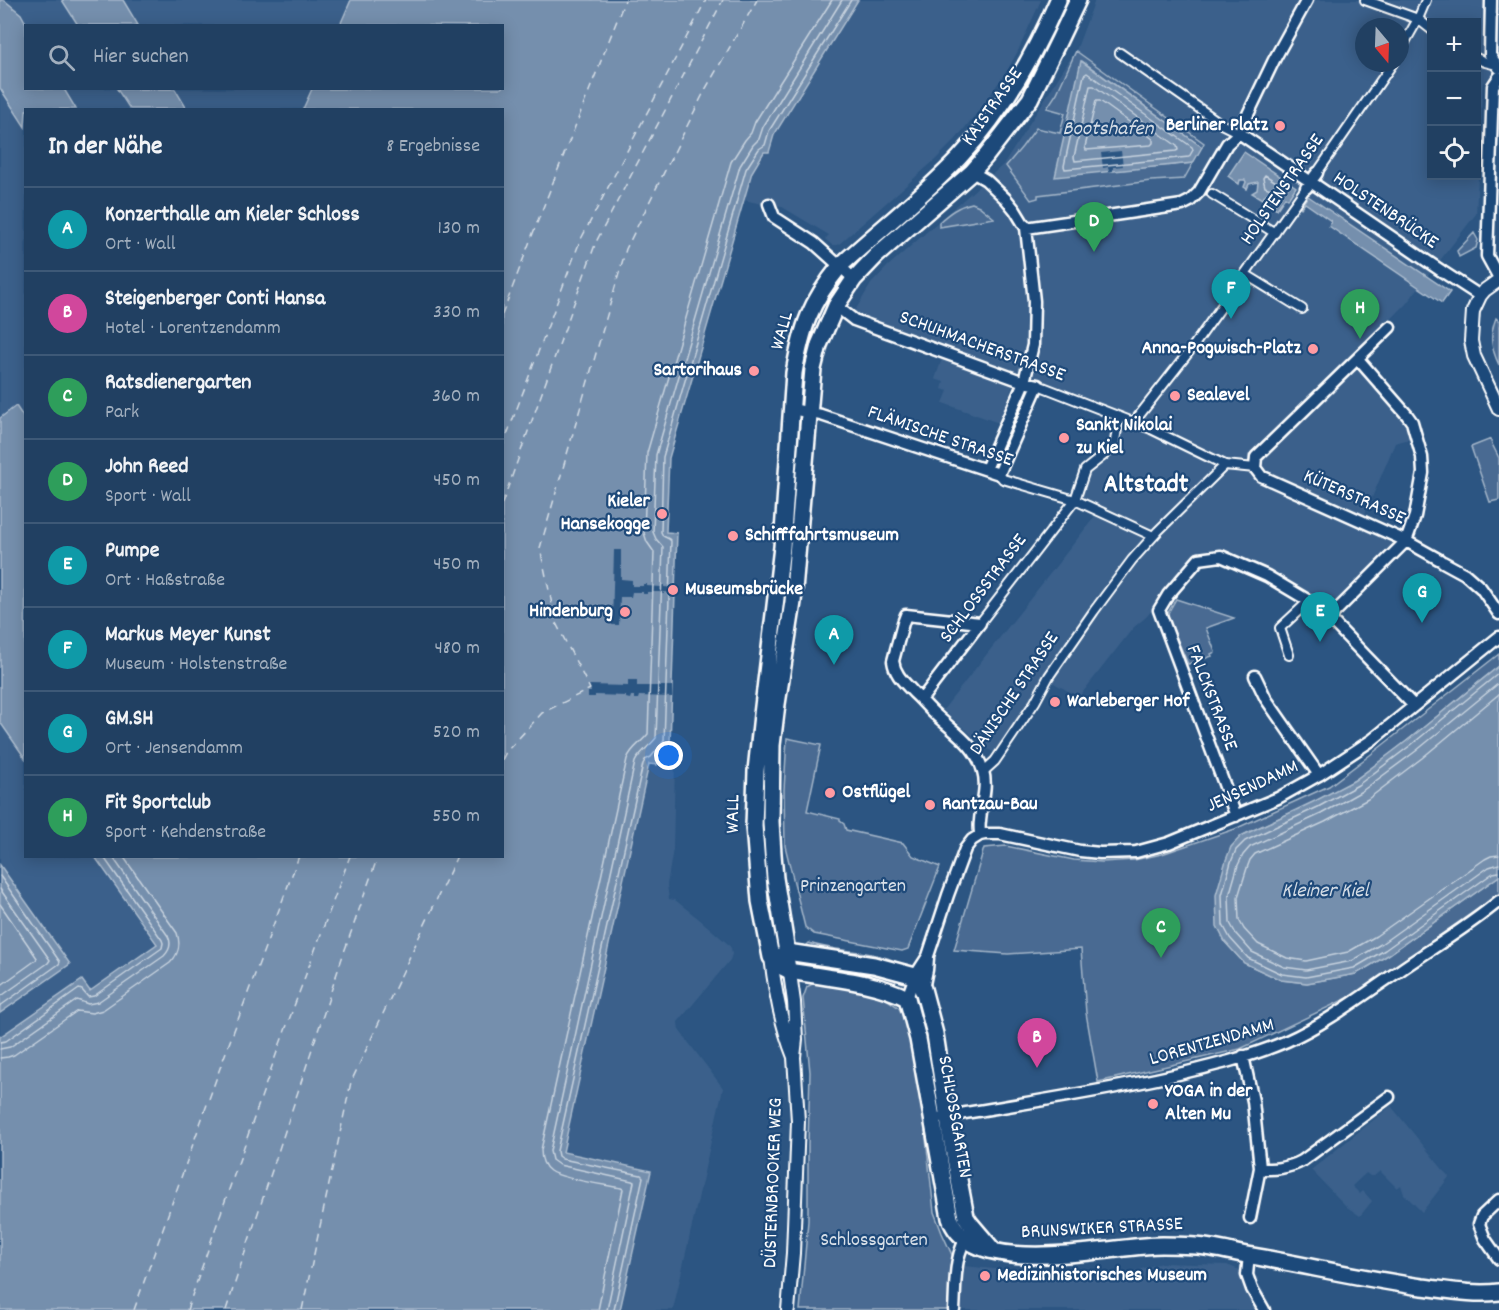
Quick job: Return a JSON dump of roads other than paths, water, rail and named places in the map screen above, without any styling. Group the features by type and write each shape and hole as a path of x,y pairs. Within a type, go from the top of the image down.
{"main road":[{"name":"KAISTRASSE","path":"958,159 977,138 1016,83 1058,0"},
{"name":"KAISTRASSE","path":"972,172 1030,99 1078,0"},
{"name":"WALL","path":"771,957 760,901 754,826 756,771 779,575 799,342 816,298 840,266 958,159"},
{"name":"WALL","path":"787,952 775,878 771,822 771,769 774,725 796,576 813,369 824,330 836,306 854,279 876,256 972,172"},
{"path":"787,952 874,965 919,983"},
{"path":"771,957 780,966 790,970 871,986 895,992 907,998"},
{"name":"SCHLOSSGARTEN","path":"919,983 935,1034 940,1117"},
{"name":"SCHLOSSGARTEN","path":"907,998 964,1207 969,1234"},
{"name":"BRUNSWIKER STRASSE","path":"969,1234 993,1250 1007,1254 1053,1255 1156,1245 1185,1245 1249,1255 1291,1267 1332,1274 1465,1293 1499,1292"}],"street":[{"path":"1026,228 1182,205 1190,201 1202,188 1227,144 1239,133 1307,0"},
{"path":"1365,0 1418,19 1427,27"},
{"path":"1409,35 1426,0"},
{"path":"1491,0 1490,55 1498,66"},
{"name":"HOLSTENBRÜCKE","path":"1120,53 1220,123 1239,133 1480,296"},
{"path":"1481,60 1498,66"},
{"name":"HOLSTENSTRASSE","path":"1134,422 1192,348 1388,72"},
{"path":"1499,76 1493,86 1487,256 1499,279 1480,296 1473,311 1471,340 1474,356 1499,409"},
{"path":"958,159 1006,199 1026,228 1034,301 1033,345 1024,382 986,469"},
{"path":"1212,194 1275,233"},
{"path":"769,204 774,217 814,243 854,279"},
{"path":"1245,274 1302,309"},
{"name":"SCHUHMACHERSTRASSE","path":"836,306 854,320 1024,382 1038,385 1134,422 1225,465 1255,468"},
{"path":"1255,468 1256,458 1390,327"},
{"path":"1329,618 1406,541 1415,516 1423,473 1422,457 1412,422 1358,358"},
{"path":"999,474 1038,385"},
{"name":"FLÄMISCHE STRASSE","path":"792,409 822,415 986,469 999,474 1004,479 1075,500 1153,536"},
{"name":"SCHLOSSSTRASSE","path":"921,700 1075,500 1085,470 1114,447 1119,417"},
{"name":"DÄNISCHE STRASSE","path":"980,835 984,771 995,761 1035,702 1046,680 1132,560 1225,465"},
{"name":"KÜTERSTRASSE","path":"1255,468 1261,476 1406,541 1466,574 1481,588 1499,614"},
{"name":"FALCKSTRASSE","path":"1236,816 1159,610 1168,595 1199,559 1221,556 1267,576 1309,601"},
{"path":"779,575 796,576"},
{"path":"1289,655 1280,628 1309,601 1329,618 1414,706"},
{"path":"980,622 906,615 893,662 899,677 936,716 969,744 984,771"},
{"name":"JENSENDAMM","path":"980,835 1000,834 1100,853 1136,852 1169,843 1278,798 1319,775 1372,740 1499,637"},
{"path":"1255,676 1266,699 1319,775"},
{"path":"907,998 919,983 965,849 972,840 980,835"},
{"name":"LORENTZENDAMM","path":"940,1117 1110,1089 1208,1067 1287,1041 1359,998 1499,901"},
{"path":"771,957 787,952"},
{"name":"WALL","path":"787,952 790,970"},
{"name":"WALL","path":"771,957 773,981"},
{"name":"DÜSTERNBROOKER WEG","path":"788,1310 793,1253 798,1131 794,1058 796,1033 790,970"},
{"name":"DÜSTERNBROOKER WEG","path":"773,981 776,999 794,1058"},
{"path":"1243,1056 1253,1101 1260,1168 1250,1218"},
{"path":"1260,1168 1266,1170 1302,1161 1389,1097"},
{"path":"1499,1200 1482,1216 1479,1224 1485,1239 1499,1259"},
{"path":"954,1310 958,1256 969,1234"},
{"path":"1249,1255 1247,1275 1264,1310"}],"water":[{"path":"0,0 4,0 21,14 26,24 24,24 24,90 65,90 75,108 24,108 24,125 0,88"},
{"path":"62,0 123,0 137,24 77,24"},
{"path":"351,0 858,0 774,135 769,152 764,152 752,172 669,458 666,532 677,533 670,744 657,758 657,765 649,764 563,1152 651,1171 620,1310 0,1310 0,1037 82,980 90,991 157,944 96,858 504,858 504,108 303,108 312,90 504,90 504,24 340,24"},
{"name":"Bootshafen","path":"1081,61 1202,147 1193,163 1055,177"},
{"path":"118,90 176,90 186,108 129,108"},
{"path":"1244,152 1296,187 1277,209 1266,203 1271,200 1268,194 1262,199 1252,193 1257,190 1258,182 1249,184 1247,189 1244,187 1245,180 1240,180 1239,184 1228,176"},
{"path":"1308,196 1450,292 1442,303 1329,226 1331,221 1305,203 1301,208"},
{"path":"16,406 24,418 24,757 0,722 0,418"},
{"name":"Kleiner Kiel","path":"1499,666 1499,876 1388,955 1356,974 1307,983 1281,980 1244,963 1225,942 1217,926 1216,895 1231,847 1241,836 1355,780"},
{"path":"0,865 70,964 0,1013"}],"place":[{"name":"Berliner Platz","path":"1280,126"},
{"name":"John Reed","path":"1094,252"},
{"name":"Markus Meyer Kunst","path":"1231,319"},
{"name":"Fit Sportclub","path":"1360,339"},
{"name":"Anna-Pogwisch-Platz","path":"1313,349"},
{"name":"Sartorihaus","path":"754,371"},
{"name":"Sealevel","path":"1175,396"},
{"name":"Sankt Nikolai zu Kiel","path":"1064,438"},
{"name":"Kieler Hansekogge","path":"662,514"},
{"name":"Schifffahrtsmuseum","path":"733,536"},
{"name":"Museumsbrücke","path":"673,590"},
{"name":"Hindenburg","path":"625,612"},
{"name":"GM.SH","path":"1422,623"},
{"name":"Pumpe","path":"1320,642"},
{"name":"Konzerthalle am Kieler Schloss","path":"834,665"},
{"name":"Warleberger Hof","path":"1055,702"},
{"name":"Ostflügel","path":"830,793"},
{"name":"Rantzau-Bau","path":"930,805"},
{"name":"Ratsdienergarten","path":"1161,958"},
{"name":"Steigenberger Conti Hansa","path":"1037,1068"},
{"name":"YOGA in der Alten Mu","path":"1153,1104"},
{"name":"Medizinhistorisches Museum","path":"985,1276"}],"district":[{"name":"Altstadt","path":"1146,485"}],"park label":[{"name":"Prinzengarten","path":"853,887"},
{"name":"Schlossgarten","path":"874,1241"}]}
